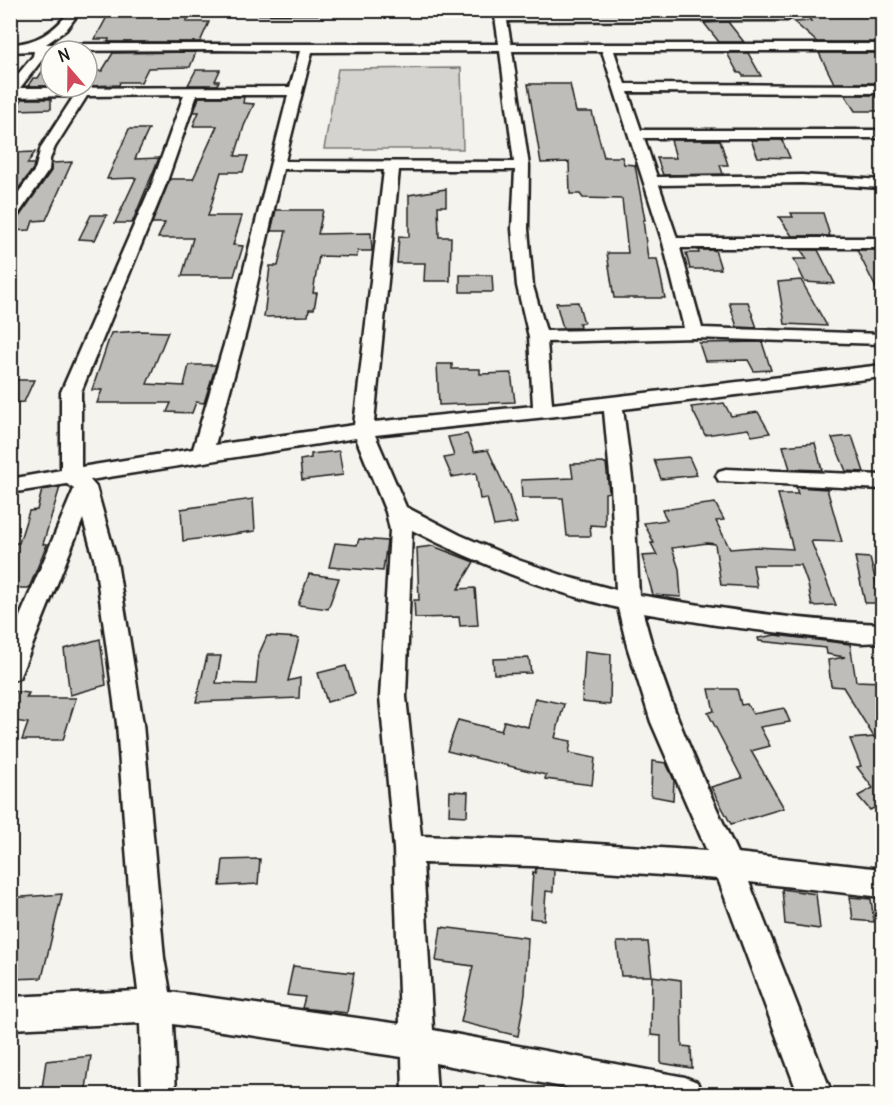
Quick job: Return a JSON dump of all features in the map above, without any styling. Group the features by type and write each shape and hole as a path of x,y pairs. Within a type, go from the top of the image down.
{"street":[{"path":"51,39 76,10"},
{"path":"89,10 226,14 431,10"},
{"path":"543,410 538,337 525,286 520,229 522,166 501,14 785,14 792,33 791,46"},
{"path":"99,46 216,41 308,48 882,47"},
{"path":"17,48 39,49"},
{"path":"202,453 238,328 264,214 279,165 295,91 308,48"},
{"path":"607,48 671,243 694,333"},
{"path":"11,93 39,52"},
{"path":"620,88 882,88"},
{"path":"99,91 295,91"},
{"path":"11,93 39,92"},
{"path":"159,1095 156,1006 149,958 130,724 106,562 77,482 71,392 159,184 192,92"},
{"path":"10,216 42,170 43,159 48,147 78,99"},
{"path":"636,134 882,134"},
{"path":"279,165 522,166"},
{"path":"392,166 363,430 401,530 393,697 408,849 420,1095"},
{"path":"651,181 802,179 882,184"},
{"path":"671,243 882,243"},
{"path":"538,337 694,333 882,339"},
{"path":"10,486 77,482 202,453 363,430 613,404 882,371"},
{"path":"613,404 622,486 628,601 664,722 728,866 815,1095"},
{"path":"726,476 882,482"},
{"path":"10,671 77,482"},
{"path":"396,512 448,541 528,572 628,601 849,632 882,633"},
{"path":"408,849 728,866 882,883"},
{"path":"10,1013 156,1006 417,1042 669,1093"}],"shaded area":[{"path":"461,68 463,149 324,149 338,69"}],"building":[{"path":"804,12 844,13 846,16 882,14 882,42 817,42 794,22 811,21"},
{"path":"108,15 189,16 186,22 209,22 200,42 108,42 109,39 95,39"},
{"path":"728,22 744,42 719,42 704,23"},
{"path":"196,52 190,67 148,68 141,82 120,82 119,85 99,86 99,71 102,71 113,53"},
{"path":"727,53 748,53 761,76 743,76 738,73"},
{"path":"819,53 882,53 882,83 834,83"},
{"path":"196,70 220,70 215,81 219,81 217,85 188,85"},
{"path":"39,76 39,86 28,86 33,78"},
{"path":"528,84 570,84 576,112 592,112 604,157 622,157 624,164 635,165 645,220 643,220 648,259 657,259 665,298 614,298 607,253 628,253 622,199 583,198 580,194 570,194 569,162 541,163"},
{"path":"845,95 882,95 882,111 855,111"},
{"path":"199,97 244,97 243,103 254,104 244,126 235,156 248,156 243,172 221,172 208,216 242,216 233,245 243,246 234,276 182,276 193,238 158,238 165,223 152,223 170,179 193,179 217,126 193,126 199,112 194,112"},
{"path":"22,99 51,99 51,109 16,110"},
{"path":"129,129 149,129 135,159 159,158 132,223 115,223 136,178 107,179"},
{"path":"671,140 720,140 728,165 720,165 723,174 663,175 657,158 676,158"},
{"path":"751,140 782,140 790,158 758,157"},
{"path":"35,152 27,164 34,164 33,169 10,200 10,153"},
{"path":"72,162 46,220 33,221 30,230 10,231 10,223 17,220 51,171 52,163"},
{"path":"446,189 446,206 438,206 439,237 451,237 450,281 424,281 425,263 397,263 399,236 409,237 409,195"},
{"path":"276,210 323,210 318,234 371,233 372,251 358,251 357,257 319,256 313,293 317,293 314,309 309,309 308,316 264,317 270,266 278,266 286,231 271,231"},
{"path":"791,213 823,213 830,236 792,236 779,217 793,217"},
{"path":"91,215 107,215 95,240 79,239"},
{"path":"698,250 715,250 721,269 690,269 686,253 699,253"},
{"path":"801,250 818,250 835,284 805,282 794,259 807,259"},
{"path":"857,250 879,250 882,257 882,300"},
{"path":"460,275 492,275 493,292 460,292"},
{"path":"801,280 827,326 785,324 778,282"},
{"path":"578,302 584,323 579,323 580,328 563,328 556,303"},
{"path":"729,302 748,302 757,328 737,327"},
{"path":"168,332 147,384 184,386 189,365 216,365 204,403 196,402 192,413 167,412 171,403 97,403 102,390 92,390 111,333"},
{"path":"762,342 771,370 754,371 748,360 705,361 699,343"},
{"path":"437,364 452,364 452,369 480,369 480,374 511,373 515,402 439,405"},
{"path":"10,380 34,380 24,402 10,403"},
{"path":"724,403 731,416 758,412 770,433 752,436 748,429 705,435 691,407"},
{"path":"467,434 474,452 488,450 509,496 517,523 494,526 487,498 480,499 476,473 452,477 444,458 454,456 448,437"},
{"path":"852,436 864,472 846,471 832,438"},
{"path":"815,443 822,470 790,469 783,446"},
{"path":"339,451 343,475 302,480 300,460 311,458 311,454"},
{"path":"689,457 697,475 661,479 654,460"},
{"path":"606,463 609,492 605,493 605,526 590,525 591,536 567,536 563,498 522,498 521,480 573,478 571,464"},
{"path":"60,487 43,544 47,544 29,588 10,588 10,543 19,543 29,511 37,510 42,490"},
{"path":"796,487 827,489 842,542 811,541 836,605 812,606 801,565 753,565 757,587 721,585 715,544 707,543 672,548 679,569 681,597 653,595 642,556 657,555 644,523 667,520 662,510 715,503 724,520 716,521 730,549 755,547 793,549 778,494 798,494"},
{"path":"253,499 255,531 183,541 181,509"},
{"path":"359,539 387,541 383,571 329,567 335,543 357,545"},
{"path":"433,546 474,562 458,589 475,588 478,625 460,626 459,617 415,618 414,600 419,600 417,548"},
{"path":"855,557 870,558 881,603 865,603"},
{"path":"309,574 339,578 328,609 298,605"},
{"path":"775,635 850,644 856,681 882,682 882,804 870,810 858,796 873,788 857,767 861,766 850,739 874,737 843,687 831,686 828,660 845,657 827,654 826,648 759,641 758,638"},
{"path":"267,636 299,638 288,681 300,678 299,698 196,702 207,656 221,656 216,683 256,684 259,654"},
{"path":"100,639 106,685 70,695 64,649"},
{"path":"585,651 611,654 610,705 582,702"},
{"path":"529,658 531,673 494,674 493,659"},
{"path":"346,666 355,694 327,702 318,673"},
{"path":"709,689 737,689 741,705 747,704 753,714 784,708 790,722 760,727 770,746 751,751 784,808 731,824 711,787 742,778 708,713 714,711"},
{"path":"10,691 29,693 26,698 76,698 63,740 22,740 28,723 15,721 10,731"},
{"path":"535,698 564,704 555,738 571,741 569,753 595,758 592,785 545,779 546,775 447,751 458,720 501,731 504,721 528,727"},
{"path":"652,761 666,763 674,780 673,800 651,796"},
{"path":"450,791 468,792 467,816 449,815"},
{"path":"260,859 258,884 220,886 223,860"},
{"path":"536,868 554,870 553,892 546,891 544,920 530,918 533,872 535,873"},
{"path":"782,889 816,894 820,929 785,924"},
{"path":"62,894 42,978 10,979 17,945 10,946 10,898"},
{"path":"850,897 871,899 874,922 853,920"},
{"path":"441,927 528,938 525,994 518,1036 461,1022 473,966 436,961"},
{"path":"617,942 648,942 652,976 621,976"},
{"path":"293,966 354,973 347,1013 302,1008 305,997 287,995"},
{"path":"652,976 681,980 682,1046 691,1047 692,1068 661,1063 661,1036 651,1035"},
{"path":"91,1056 85,1095 41,1095 46,1061"}]}
